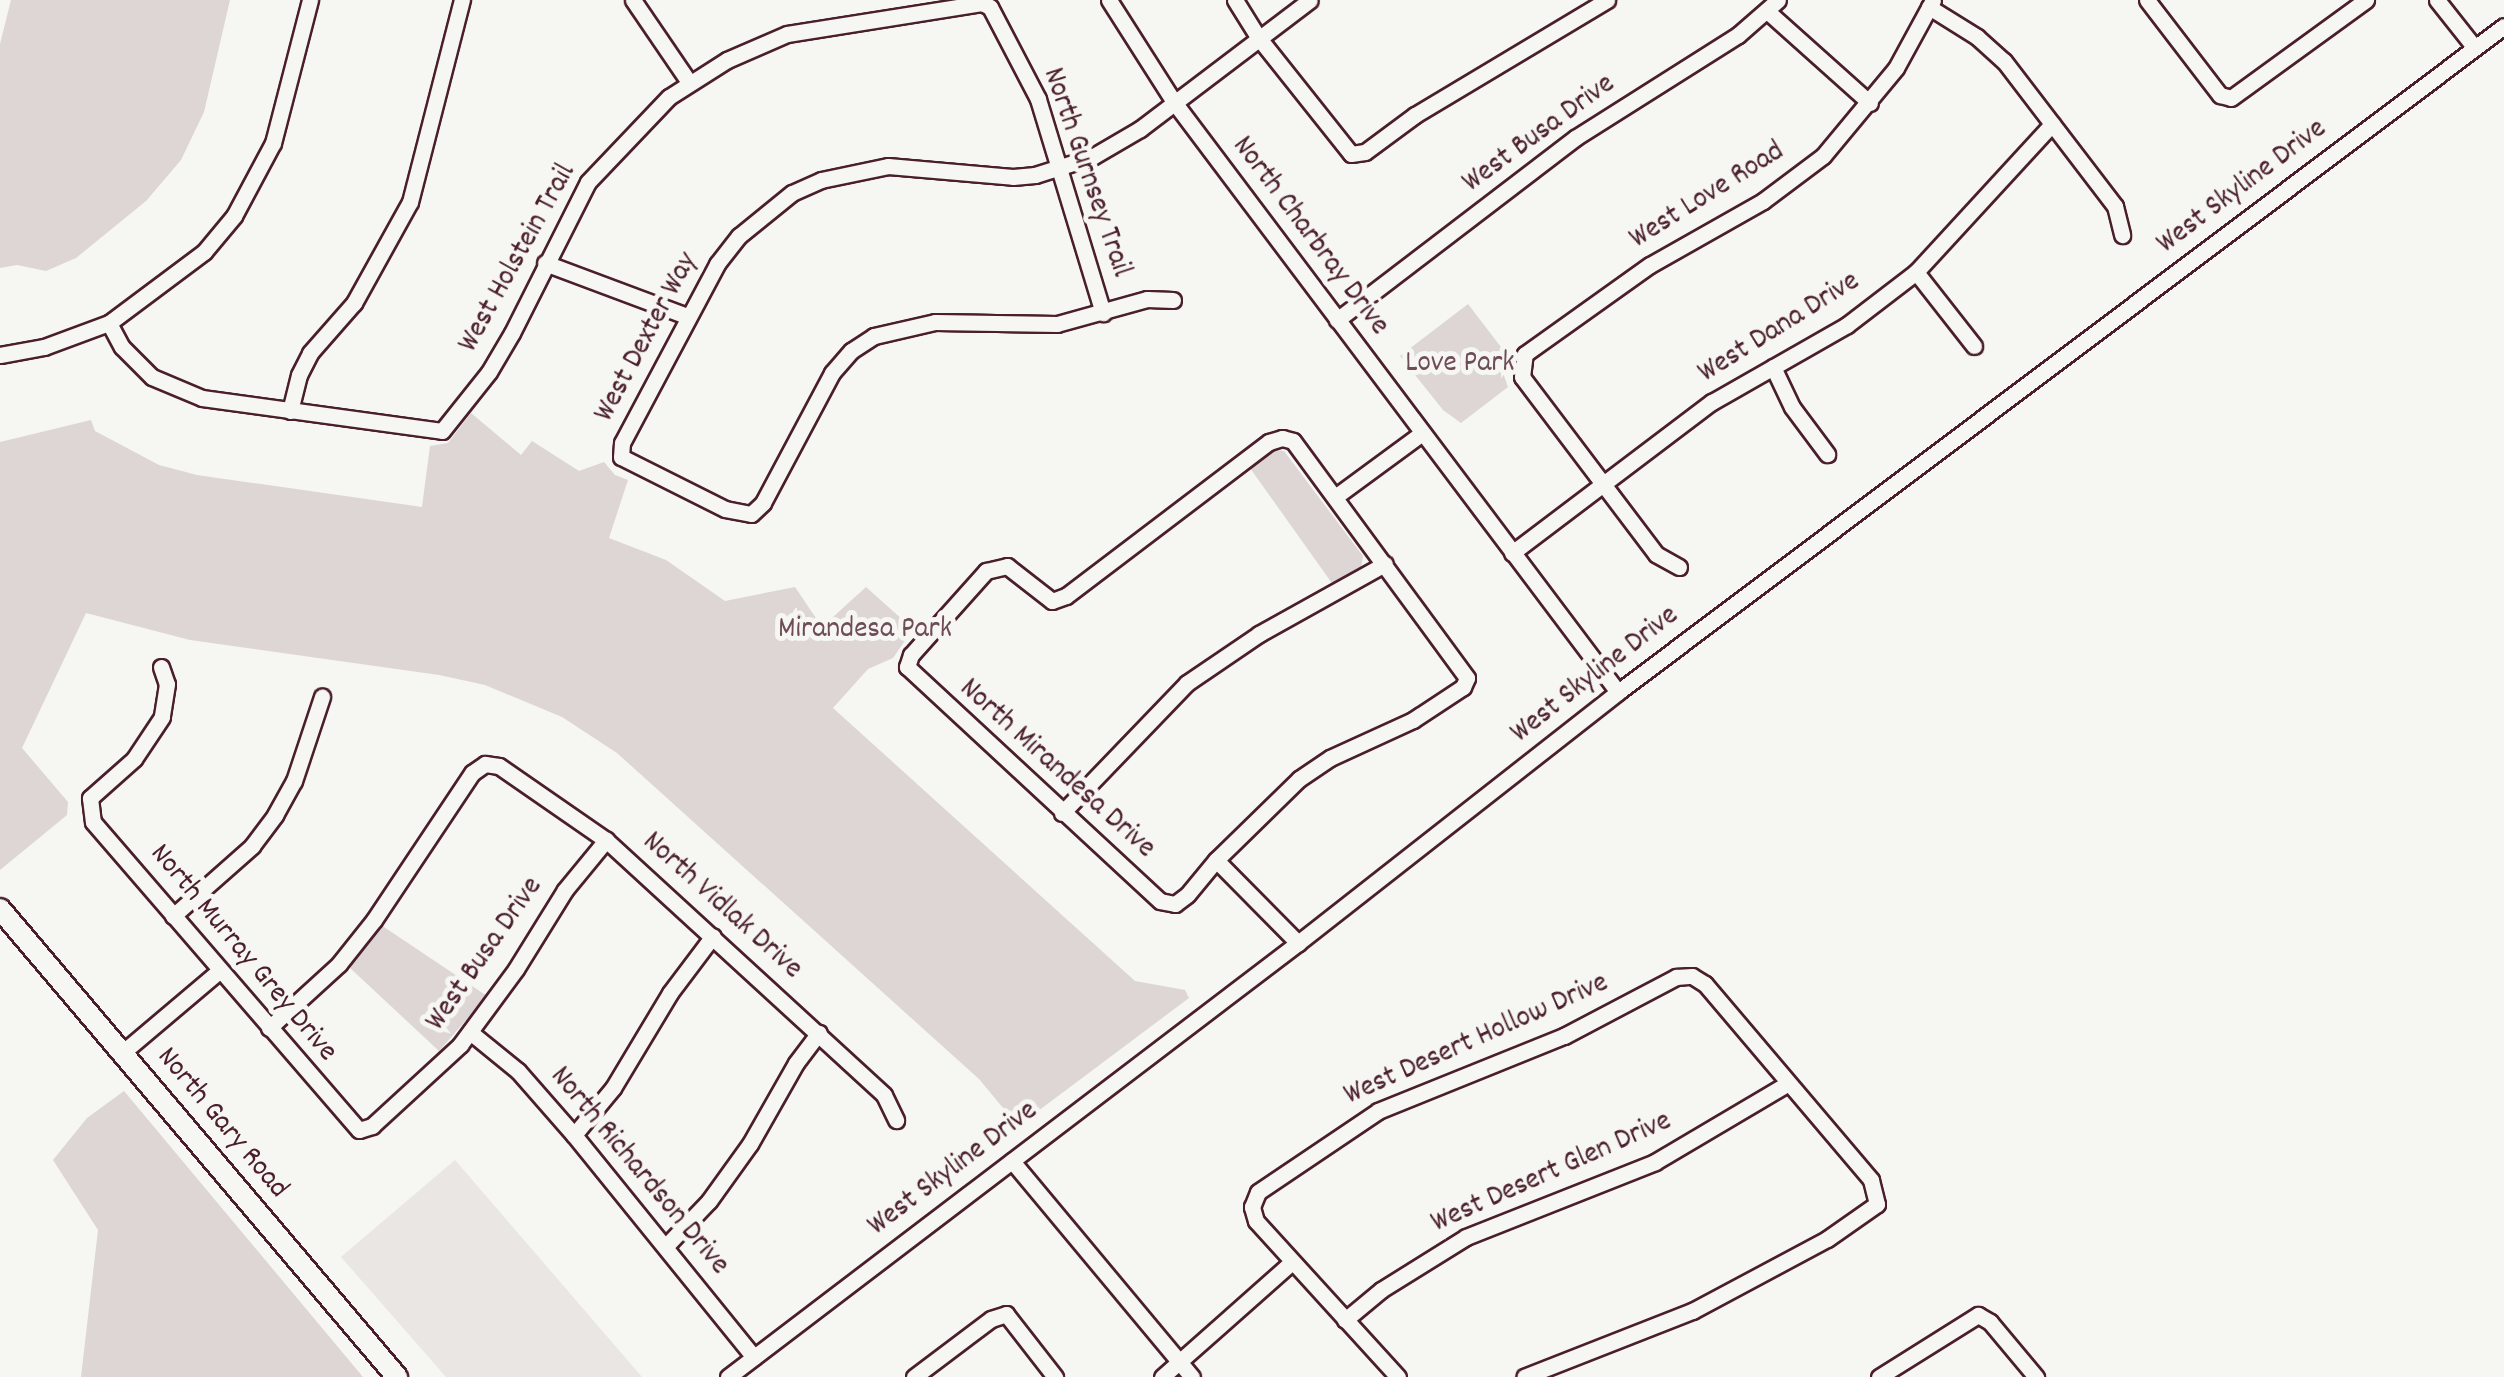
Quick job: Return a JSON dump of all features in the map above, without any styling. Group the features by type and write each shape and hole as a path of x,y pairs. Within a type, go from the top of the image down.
{"main road":[{"name":"North Gary Road","path":"0,909 397,1377"}],"street":[{"path":"0,354 44,348 109,323 204,252 257,180 273,143 310,0"},
{"path":"109,323 134,362 176,389 202,398 290,411 299,375 310,354 354,303 410,202 462,0"},
{"path":"633,0 690,82"},
{"name":"North Charbray Drive","path":"1109,0 1174,102 1618,692"},
{"path":"1235,0 1258,37 1350,154 1366,152 1415,116 1607,0"},
{"name":"West Dexter Way","path":"1103,312 1057,324 935,322 874,336 852,351 832,373 763,503 751,514 725,509 621,457 622,443 687,316 739,236 766,211 822,180 888,166 1014,177 1061,168 1117,144 1310,0"},
{"path":"2148,0 2220,95 2231,98 2366,0"},
{"path":"2437,0 2475,48"},
{"name":"West Holstein Trail","path":"290,411 442,430 490,372 588,182 646,118 690,82 754,46 787,34 982,3"},
{"name":"North Gurnsey Trail","path":"982,3 990,7 1038,99 1103,312"},
{"path":"1931,4 1977,36 2004,62 2115,206 2122,235"},
{"name":"West Love Road","path":"1602,485 1522,378 1520,365 1525,354 1650,265 1796,178 1823,156 1896,68 1931,4"},
{"path":"1772,5 1870,104"},
{"name":"West Busa Drive","path":"1337,320 1576,138 1738,35 1772,5"},
{"name":"West Skyline Drive","path":"728,1377 1298,943 1618,692 2504,26"},
{"name":"West Dana Drive","path":"1512,553 1712,402 1846,325 1916,272 2052,124"},
{"path":"546,263 687,316"},
{"path":"1916,272 1974,346"},
{"path":"1103,312 1147,299 1172,300"},
{"path":"1773,367 1792,407 1827,454"},
{"path":"1298,943 1216,860 1299,779 1330,758 1413,720 1463,687 1468,678 1335,497 1422,433"},
{"name":"North Mirandesa Drive","path":"1216,860 1174,904 1160,901 907,667 912,654 986,571 997,565 1007,566 1052,602 1066,596 1269,442 1282,438 1293,441 1335,497"},
{"path":"1602,485 1656,554 1679,567"},
{"path":"1062,813 1187,683 1259,634 1385,564"},
{"name":"North Murray Grey Drive","path":"160,667 168,684 162,716 134,759 90,798 88,809 93,822 359,1130"},
{"path":"173,916 252,846 276,816 294,781 322,697"},
{"name":"North Vidlak Drive","path":"269,1028 338,964 404,880 462,785 485,764 499,766 522,778 606,840 884,1095 896,1120"},
{"name":"West Busa Drive","path":"359,1130 384,1116 470,1032 574,878 606,840"},
{"path":"574,1135 613,1088 678,982 713,936"},
{"path":"122,1054 219,971"},
{"name":"West Desert Hollow Drive","path":"1292,1262 1252,1211 1258,1192 1378,1111 1564,1036 1676,978 1692,976 1705,984 1786,1084"},
{"name":"North Richardson Drive","path":"470,1032 518,1071 574,1135 754,1357"},
{"path":"666,1246 709,1201 740,1158 819,1033"},
{"path":"1524,1377 1692,1310 1826,1238 1877,1204 1870,1180 1786,1084"},
{"name":"West Desert Glen Drive","path":"1346,1320 1381,1290 1466,1237 1642,1168 1710,1133 1786,1084"},
{"path":"1012,1161 1192,1377"},
{"path":"1162,1377 1292,1262 1398,1377"},
{"path":"914,1377 991,1319 1006,1314 1055,1377"},
{"path":"1879,1377 1978,1315 1990,1322 2036,1377"}],"shaded area":[{"path":"455,1160 642,1377 446,1377 341,1257"}],"green space":[{"path":"11,0 230,0 204,112 181,160 146,201 76,258 46,271 17,265 0,268 0,44"},
{"name":"Love Park","path":"1468,304 1507,355 1502,370 1508,387 1461,423 1443,410 1400,356"},
{"name":"Mirandesa Park","path":"471,413 521,455 532,441 579,471 604,462 615,475 628,480 609,538 666,560 725,601 795,587 822,627 866,587 913,629 893,658 868,669 833,708 1135,981 1185,990 1189,998 1018,1126 979,1079 617,753 562,717 485,685 190,640 86,613 22,748 68,802 67,815 0,870 0,442 91,420 95,431 159,465 197,475 422,507 430,446 448,443"},
{"path":"1275,450 1284,451 1363,556 1361,568 1334,586 1250,468"},
{"path":"381,925 487,996 439,1051 349,967"},
{"path":"124,1091 363,1377 81,1377 98,1230 53,1160 87,1118"}]}
